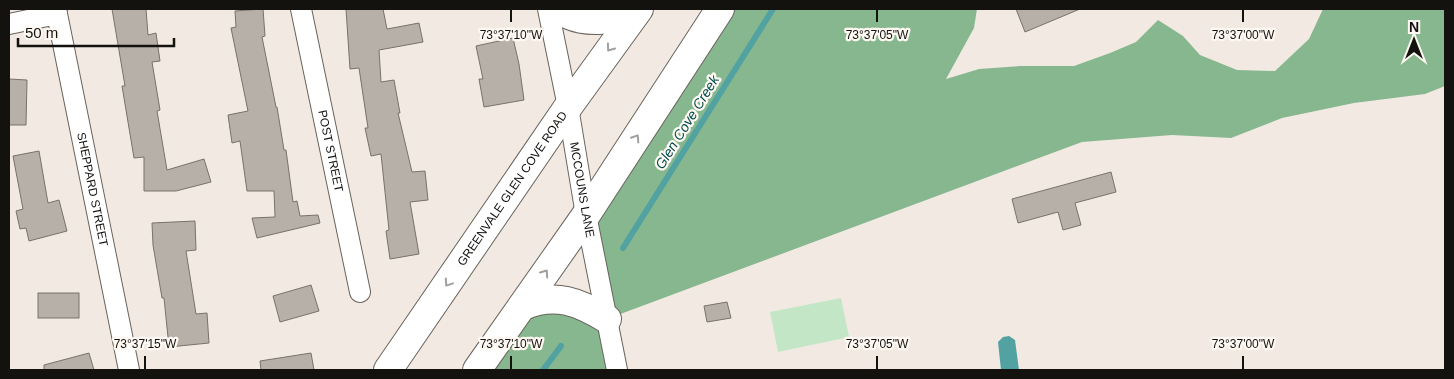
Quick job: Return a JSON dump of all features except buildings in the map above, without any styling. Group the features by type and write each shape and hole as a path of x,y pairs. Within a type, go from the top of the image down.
{"main road":[{"path":"559,9 569,15 582,19 615,19 637,12"},
{"path":"477,370 586,215 720,9"},
{"name":"GREENVALE GLEN COVE ROAD","path":"388,370 568,107 637,12"},
{"path":"523,306 535,301 564,300 580,304 607,319"}],"street":[{"name":"POST STREET","path":"301,9 360,292"},
{"name":"MCCOUNS LANE","path":"548,9 568,107 586,215 616,370"},
{"path":"9,24 57,12"},
{"name":"SHEPPARD STREET","path":"57,12 129,370"}],"green space":[{"path":"720,9 977,9 974,28 946,79 979,69 1020,66 1074,66 1136,42 1158,20 1183,36 1200,55 1237,70 1275,71 1309,39 1323,9 1445,9 1445,86 1425,94 1354,103 1282,118 1231,138 1172,135 1082,142 607,319 617,370 477,370 523,306 594,311 586,215"},
{"path":"841,298 849,337 778,352 770,312"}],"water":[{"path":"1009,336 1015,340 1019,370 1001,370 998,342 1003,337"}],"waterway":[{"name":"Glen Cove Creek","path":"623,248 773,9"},
{"name":"Glen Cove Creek","path":"543,370 561,346"}]}
